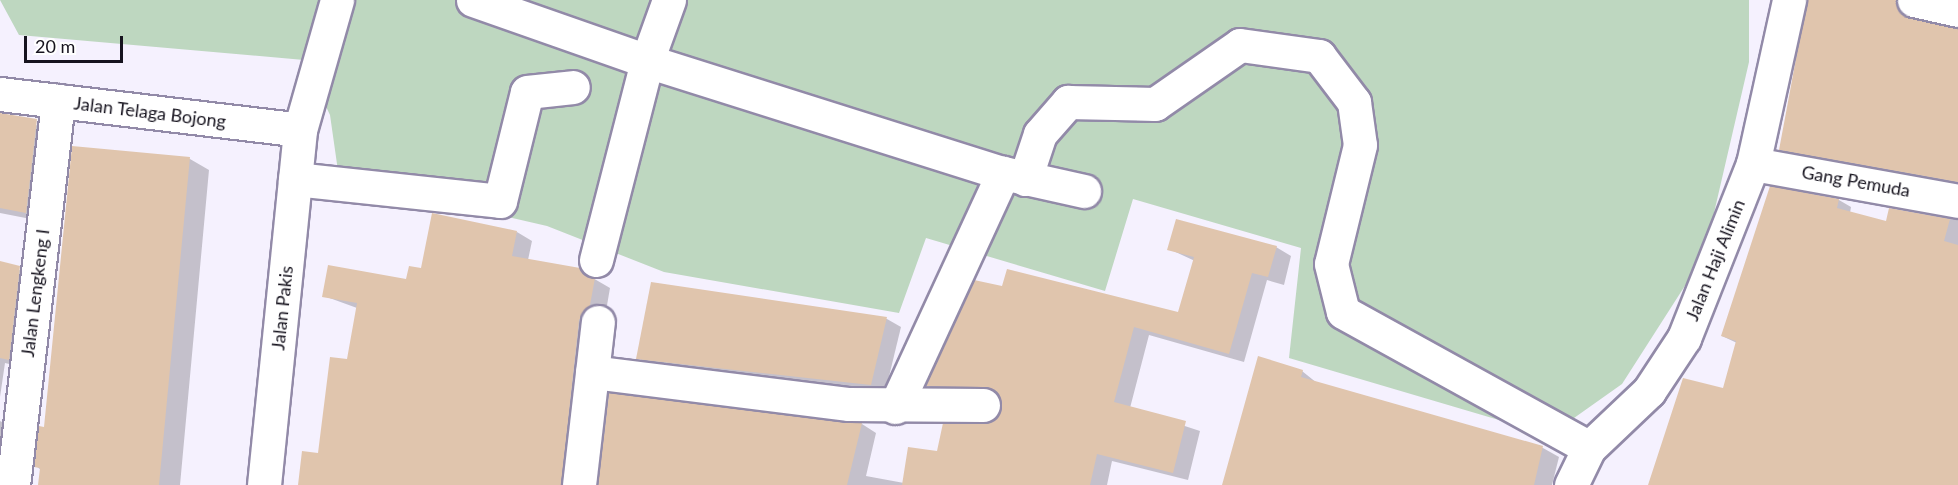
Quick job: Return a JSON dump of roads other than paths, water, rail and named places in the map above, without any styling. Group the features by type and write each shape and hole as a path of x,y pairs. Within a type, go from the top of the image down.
{"street":[{"name":"Jalan Pakis","path":"264,485 300,130 337,0"},
{"path":"473,0 647,61 1014,176 1084,191"},
{"path":"596,260 647,61 669,0"},
{"name":"Jalan Haji Alimin","path":"1571,485 1589,448 1649,391 1684,338 1753,164 1789,0"},
{"path":"1914,0 1958,10"},
{"path":"895,407 1014,176 1040,134 1068,102 1155,104 1240,45 1319,56 1354,102 1360,145 1331,264 1343,312 1589,448"},
{"path":"295,179 500,201 527,92 573,87"},
{"name":"Jalan Telaga Bojong","path":"0,93 300,130"},
{"name":"Jalan Lengkeng I","path":"13,485 58,101"},
{"name":"Gang Pemuda","path":"1753,164 1958,201"},
{"path":"579,485 598,322"},
{"path":"592,372 895,407 982,405"}]}
